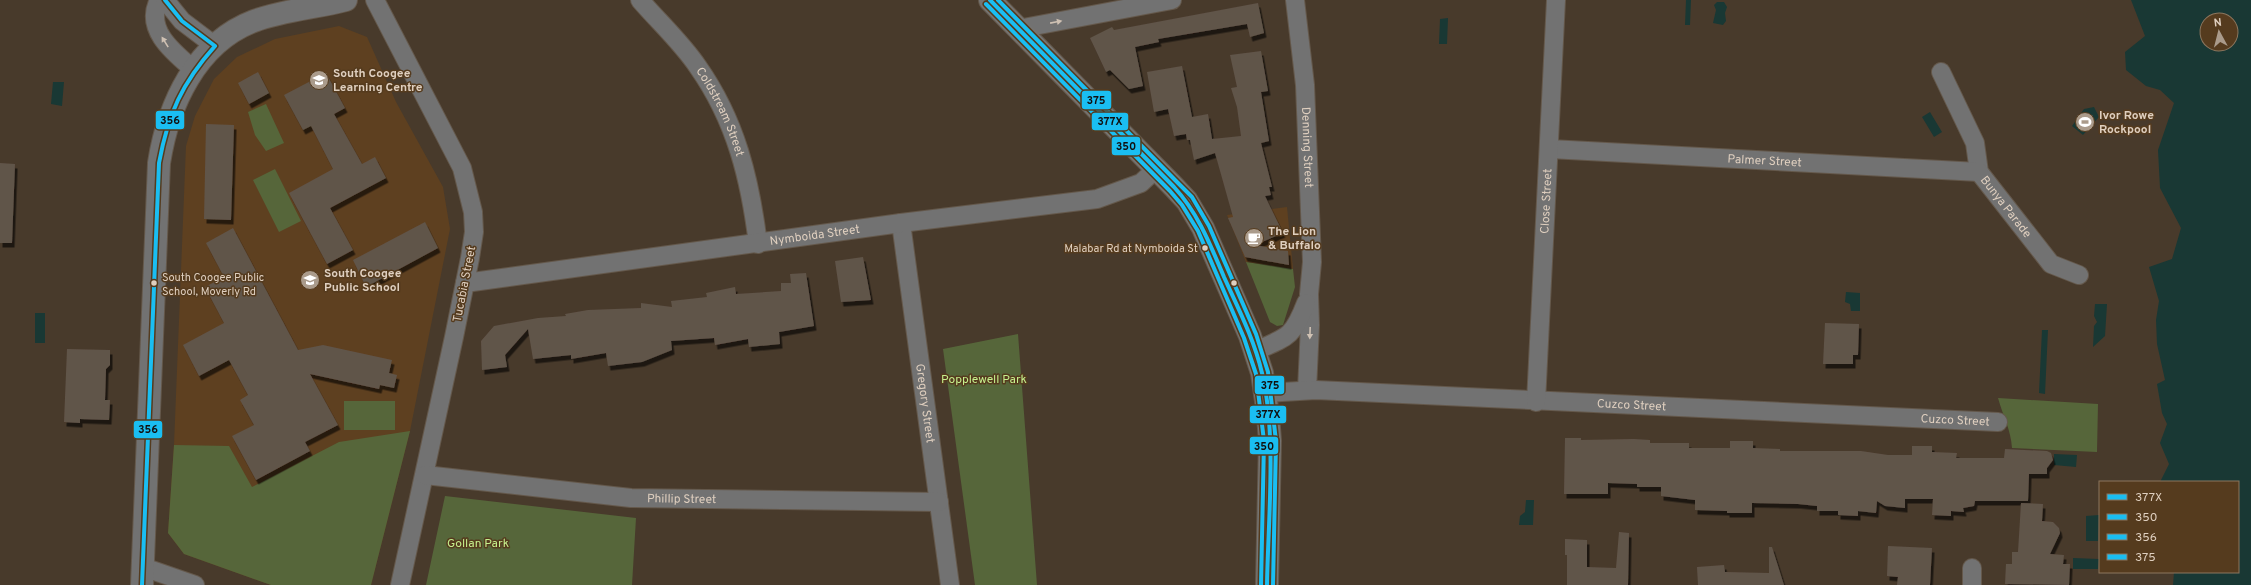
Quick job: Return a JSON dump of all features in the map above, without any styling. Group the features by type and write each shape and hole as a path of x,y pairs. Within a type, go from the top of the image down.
{"main road":[{"path":"990,0 1187,201 1203,228 1256,351 1266,393 1270,441 1267,585"}],"street":[{"path":"159,0 154,9 157,28 167,46 193,69"},
{"path":"165,0 182,21 215,46"},
{"path":"195,585 142,576 159,163 169,117 193,69 215,46 253,21 273,15 346,0"},
{"name":"Tucabia Street","path":"375,0 462,168 473,212 474,232 465,283 425,475 400,585"},
{"name":"Coldstream Street","path":"640,0 698,66 719,103 740,148 750,192 758,244"},
{"path":"1018,29 1172,0"},
{"name":"Denning Street","path":"1295,0 1305,85 1312,262 1309,294 1310,325 1307,390"},
{"name":"Close Street","path":"1536,402 1550,149 1556,0"},
{"name":"Bunya Parade","path":"1942,72 1975,143 1979,172 2051,264 2079,275"},
{"name":"Palmer Street","path":"1550,149 1979,172"},
{"name":"Nymboida Street","path":"465,283 758,244 901,223 1097,198 1141,183 1156,168"},
{"name":"Gregory Street","path":"901,223 940,502 950,585"},
{"name":"Denning Street","path":"1256,351 1289,335 1298,325 1309,294"},
{"name":"Cuzco Street","path":"1266,393 1307,390 1536,402 1998,422"},
{"name":"Phillip Street","path":"425,475 631,498 940,502"}],"shaded area":[{"name":"South Coogee Public School","path":"339,26 367,37 396,102 443,187 450,229 410,431 371,585 271,585 184,554 168,533 174,445 186,146 195,116 214,79 237,57 275,39"},
{"name":"The Lion & Buffalo","path":"1287,207 1293,269 1246,262 1227,215"}],"green space":[{"path":"266,104 284,143 266,151 255,135 248,112"},
{"path":"275,169 301,221 279,232 253,180"},
{"path":"1246,262 1293,269 1295,287 1283,325 1277,326 1270,322"},
{"name":"Popplewell Park","path":"1018,334 1037,585 975,585 943,349"},
{"path":"1998,398 2098,404 2097,452 2012,448 2008,429"},
{"path":"344,401 395,401 395,430 344,430"},
{"path":"410,431 371,585 271,585 184,554 168,533 174,445 229,446 252,487 339,442"},
{"name":"Gollan Park","path":"445,496 636,518 632,585 426,585"}],"water":[{"path":"1686,0 1691,0 1690,25 1685,25"},
{"path":"2131,0 2251,0 2251,585 2173,585 2174,573 2239,573 2239,481 2160,481 2169,464 2160,443 2167,424 2162,413 2157,384 2165,380 2157,344 2156,320 2159,301 2149,267 2172,259 2181,228 2160,188 2158,150 2174,103 2160,90 2146,86 2126,70 2125,52 2145,36"},
{"path":"1717,2 1724,2 1727,7 1725,13 1726,21 1723,25 1713,23 1716,10 1714,5"},
{"path":"1448,18 1447,44 1439,44 1440,19"},
{"path":"53,82 64,82 62,106 51,104"},
{"name":"Ivor Rowe Rockpool","path":"2094,107 2099,117 2083,135 2072,126 2084,109"},
{"path":"1930,112 1942,132 1934,137 1922,117"},
{"path":"1846,292 1860,293 1860,311 1851,311 1850,304 1845,302"},
{"path":"2095,304 2107,304 2105,336 2093,347 2094,326 2097,322 2094,316"},
{"path":"35,313 45,313 45,343 35,343"},
{"path":"2042,330 2048,330 2045,394 2039,393"},
{"path":"2054,454 2077,455 2076,467 2054,465"},
{"path":"1526,500 1534,500 1533,525 1519,525 1520,516 1525,512"},
{"path":"2099,515 2098,541 2086,541 2086,516"},
{"path":"2073,558 2099,559 2098,569 2073,569"}],"building":[{"path":"1258,3 1264,33 1250,37 1247,24 1158,39 1159,42 1135,47 1143,86 1129,89 1110,70 1106,72 1090,38 1112,27 1114,30"},
{"path":"1261,51 1268,91 1261,92 1269,141 1261,143 1272,187 1269,187 1271,195 1265,196 1283,233 1255,245 1288,251 1289,265 1245,257 1228,218 1233,217 1215,153 1194,160 1190,140 1187,140 1186,134 1174,136 1168,109 1154,112 1147,72 1182,66 1192,117 1208,114 1212,139 1241,136 1237,107 1231,88 1237,87 1230,55"},
{"path":"258,72 269,93 249,104 238,83"},
{"path":"326,73 345,108 334,114 362,164 375,157 386,178 330,208 353,250 327,264 289,193 333,169 311,126 303,130 284,95"},
{"path":"206,124 234,125 231,220 204,219"},
{"path":"0,163 15,164 12,243 0,243"},
{"path":"425,222 438,248 366,287 353,260"},
{"path":"233,228 298,350 323,345 392,360 389,373 397,375 394,388 380,385 379,389 310,374 338,425 305,442 310,451 256,480 232,436 254,425 240,400 248,395 229,360 199,376 183,345 224,323 205,287 224,277 206,243"},
{"path":"863,257 871,300 841,302 835,261"},
{"path":"806,273 814,326 779,332 780,344 749,347 748,339 715,345 714,338 671,341 672,350 642,362 608,366 606,353 571,359 571,355 533,359 528,329 505,355 507,367 482,370 481,341 494,326 538,318 566,316 565,314 588,310 641,308 641,303 672,307 671,301 707,297 706,293 735,287 736,294 781,291 781,283 791,283 790,274"},
{"path":"1825,323 1859,324 1858,355 1853,355 1853,364 1823,364"},
{"path":"67,349 110,350 110,365 106,369 105,400 110,400 109,420 80,419 80,423 64,422"},
{"path":"1565,438 1581,438 1581,440 1634,439 1650,440 1650,443 1689,443 1689,448 1730,448 1730,441 1753,441 1753,448 1780,449 1780,451 1861,451 1888,455 1912,455 1912,446 1932,446 1932,452 1957,453 1956,458 2004,458 2005,449 2047,451 2051,453 2053,460 2047,468 2047,474 2029,474 2028,501 1975,501 1974,506 1963,508 1964,512 1951,511 1951,516 1932,515 1933,499 1905,499 1905,508 1885,506 1877,501 1876,513 1858,511 1858,516 1838,515 1838,511 1817,511 1817,506 1798,504 1752,503 1752,513 1727,513 1727,511 1695,510 1695,500 1661,496 1661,487 1637,487 1637,484 1608,483 1608,494 1564,494"},
{"path":"2021,503 2043,504 2042,521 2053,522 2059,528 2060,533 2050,554 2064,555 2063,564 2070,564 2069,585 2005,584 2006,564 2012,564 2012,552 2018,552"},
{"path":"1619,532 1629,533 1628,585 1567,585 1567,555 1565,555 1565,539 1587,540 1587,567 1616,568"},
{"path":"1888,546 1932,548 1930,585 1897,585 1898,577 1887,576"},
{"path":"1769,547 1772,547 1784,585 1698,585 1697,567 1724,565 1725,572 1769,573"}],"transit line":[{"name":"356","path":"142,585 159,163 167,129 178,100 185,86 215,46 182,21 165,0"},
{"name":"377X","path":"990,0 1174,187 1197,218 1208,241 1250,336 1259,360 1267,398 1270,451 1270,506 1267,585"},
{"name":"375","path":"998,0 1192,197 1209,226 1256,334 1268,372 1276,441 1273,585"},
{"name":"350","path":"986,4 1170,191 1182,205 1198,231 1244,338 1256,374 1264,441 1261,585"}],"place":[{"name":"South Coogee Learning Centre","path":"319,80"},
{"name":"Ivor Rowe Rockpool","path":"2085,122"},
{"name":"The Lion & Buffalo","path":"1254,238"},
{"name":"Malabar Rd at Nymboida St","path":"1205,248"},
{"name":"South Coogee Public School","path":"310,280"},
{"name":"South Coogee Public School, Moverly Rd","path":"154,283"}]}
